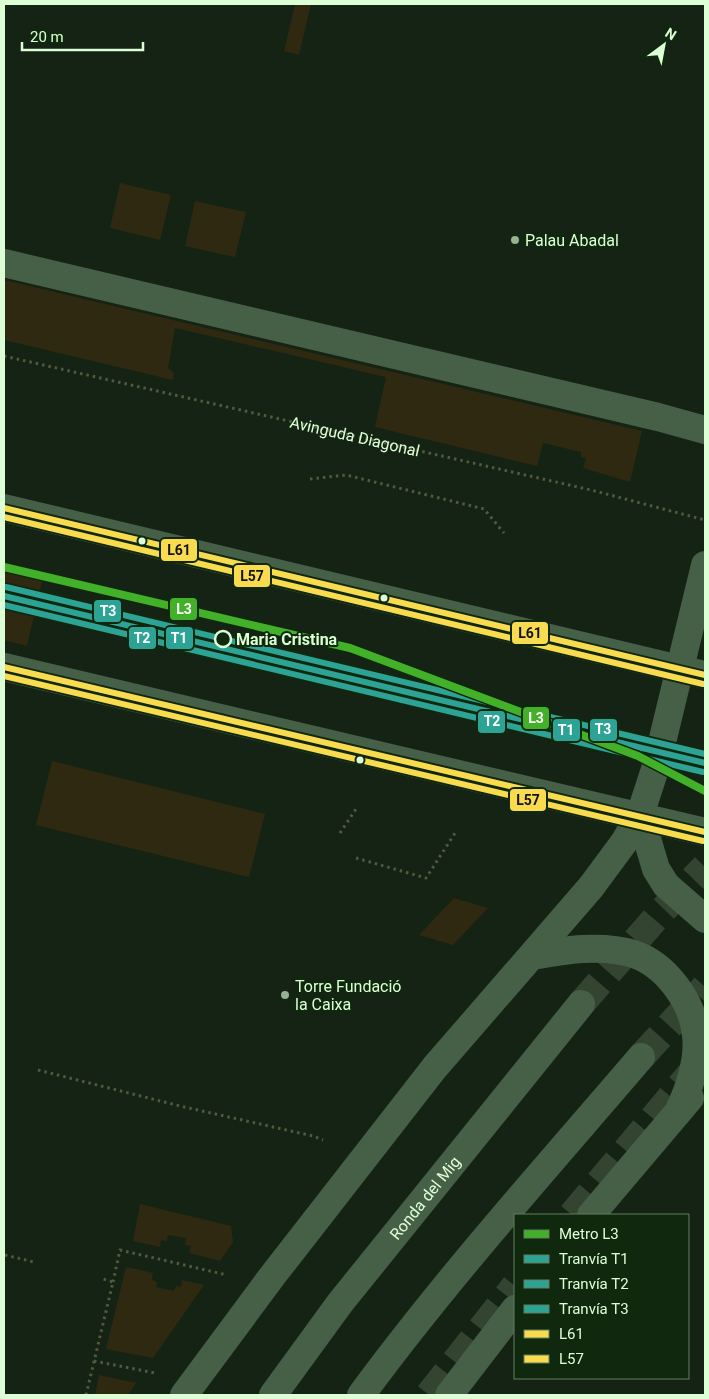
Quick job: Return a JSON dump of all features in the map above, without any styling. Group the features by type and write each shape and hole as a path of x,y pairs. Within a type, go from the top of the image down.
{"main road":[{"path":"4,264 658,417 705,430"},
{"path":"4,508 705,675"},
{"path":"184,1395 365,1156 436,1067 604,871 640,815 657,763 705,565"},
{"path":"4,667 361,753 640,815 705,832"},
{"path":"640,815 656,869 666,885 705,919"},
{"path":"532,956 592,948 608,949 634,954 660,969 672,982 693,1020 697,1036 696,1053 688,1088 678,1112"},
{"name":"Ronda del Mig","path":"273,1395 340,1303 581,1004"},
{"path":"361,1395 401,1341 478,1247 641,1057"},
{"path":"593,1214 705,1080"},
{"path":"449,1395 514,1310"}],"path":[{"name":"Avinguda Diagonal","path":"4,356 591,490 705,520"},
{"path":"310,478 346,475 484,509 504,533"},
{"path":"340,833 358,806"},
{"path":"356,858 426,878 458,830"},
{"path":"38,1070 323,1140"},
{"path":"86,1395 120,1250 228,1274"},
{"path":"5,1254 34,1262"},
{"path":"103,1278 113,1282"},
{"path":"94,1361 158,1374"}],"shaded area":[{"path":"289,4 311,4 299,55 284,51 295,5"},
{"path":"120,183 171,195 160,240 110,228"},
{"path":"195,201 246,212 235,257 185,246"},
{"path":"4,280 642,431 630,482 583,468 586,458 581,457 581,452 543,443 537,466 375,427 386,377 175,328 168,368 174,373 173,380 4,340"},
{"path":"4,572 42,581 27,646 4,640"},
{"path":"52,761 265,814 249,877 36,825"},
{"path":"454,898 488,908 453,945 419,935"},
{"path":"140,1204 231,1226 233,1242 220,1261 189,1253 191,1246 185,1245 186,1238 168,1235 167,1241 161,1240 160,1247 133,1241"},
{"path":"126,1267 153,1273 152,1280 157,1282 156,1287 174,1291 176,1286 181,1287 182,1280 204,1285 153,1358 106,1349"},
{"path":"99,1375 136,1383 128,1395 95,1395"}],"tunnel":[{"path":"581,1004 660,913 705,867"},
{"path":"641,1057 705,987"},
{"path":"573,1214 693,1071"},
{"path":"429,1395 514,1287"}],"metro line":[{"name":"L3","path":"4,567 350,648 638,756 705,791"}],"tram line":[{"name":"T3","path":"6,587 705,754"},
{"name":"T1","path":"4,596 705,763"},
{"name":"T2","path":"4,605 703,772"}],"transit line":[{"name":"L61","path":"4,508 705,675"},
{"name":"L57","path":"4,517 703,684"},
{"name":"L61","path":"4,667 705,832"},
{"name":"L57","path":"4,676 703,841"}],"place":[{"name":"Palau Abadal","path":"515,240"},
{"name":"Maria Cristina","path":"223,639"},
{"name":"Torre Fundació la Caixa","path":"285,995"}]}
